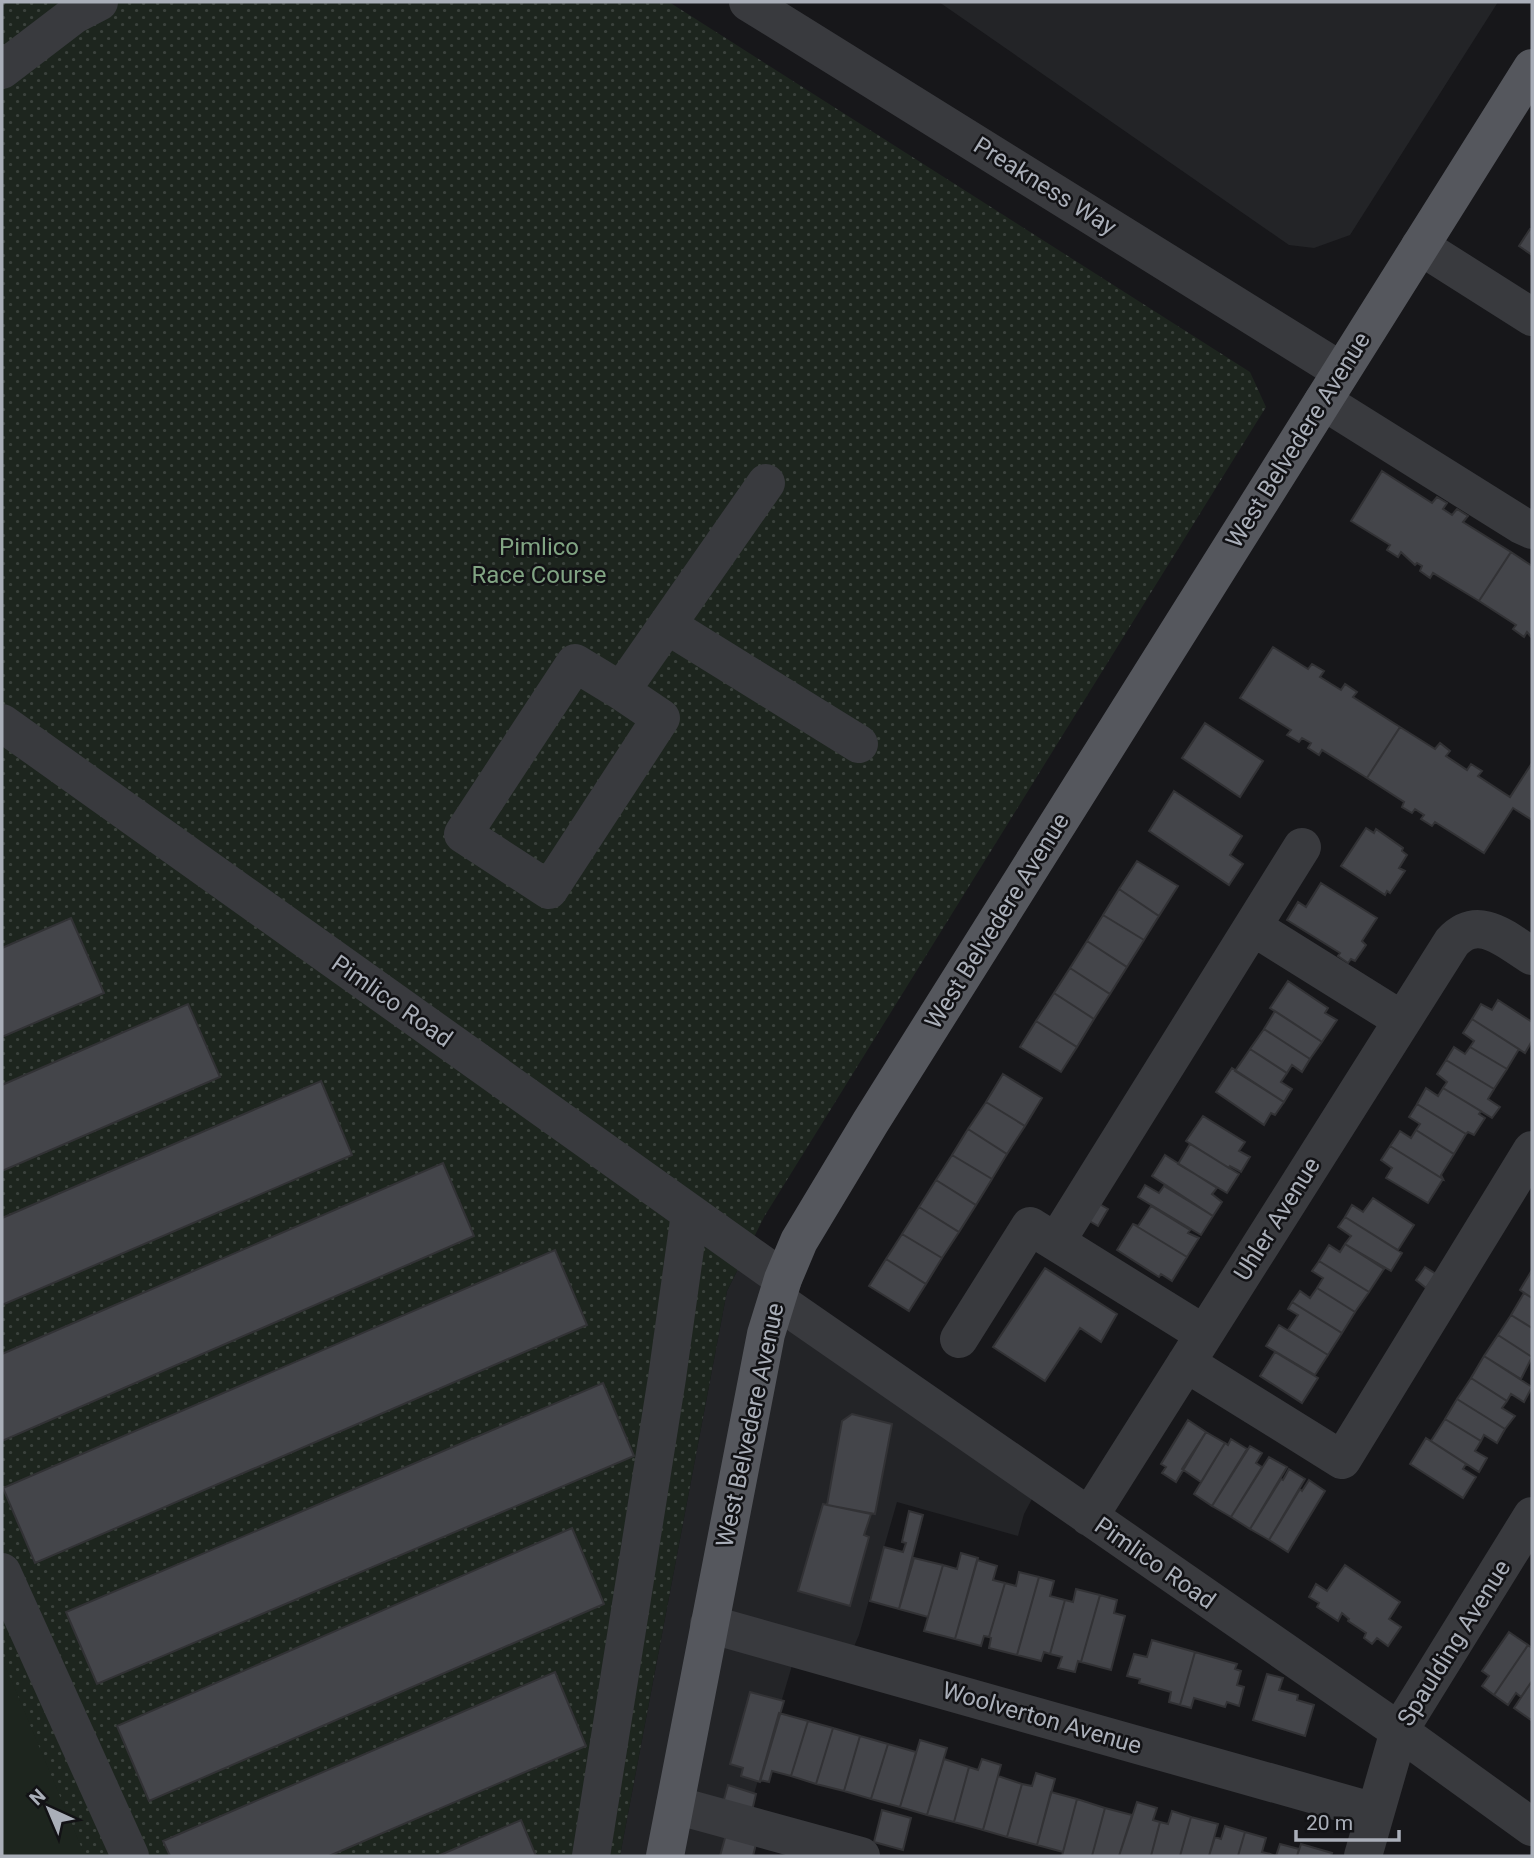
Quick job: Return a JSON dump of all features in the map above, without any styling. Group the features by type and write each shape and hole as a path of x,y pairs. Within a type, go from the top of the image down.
{"main road":[{"name":"West Belvedere Avenue","path":"666,1856 766,1334 799,1241 1532,68"}],"street":[{"path":"2,70 74,15 99,2"},
{"name":"Preakness Way","path":"748,2 1332,386 1521,525 1532,530"},
{"path":"1420,246 1532,317"},
{"path":"621,691 766,483"},
{"path":"667,625 859,744"},
{"path":"575,663 621,691 660,718 549,890 463,834 575,663"},
{"name":"Pimlico Road","path":"2,723 690,1213 780,1289 1089,1517 1532,1826"},
{"path":"1056,1242 1302,847"},
{"path":"1253,927 1402,1020"},
{"name":"Uhler Avenue","path":"1089,1517 1452,942 1459,934 1471,928 1486,930 1532,956"},
{"path":"959,1339 1030,1226 1056,1242 1342,1460 1532,1150"},
{"path":"591,1856 657,1445 690,1213"},
{"name":"Spaulding Avenue","path":"1363,1856 1399,1731 1532,1516"},
{"path":"2,1572 130,1856"},
{"name":"Woolverton Avenue","path":"709,1624 1375,1812"},
{"path":"675,1805 861,1856"}],"shaded area":[{"path":"939,2 1498,2 1350,235 1314,248 1289,245"},
{"path":"743,1259 1040,1484 1024,1514 1018,1536 897,1502 859,1635 846,1665 796,1652 746,1821 760,1826 752,1856 620,1856 727,1291"}],"green space":[{"name":"Pimlico Race Course","path":"2,2 669,2 1250,372 1266,407 764,1217 727,1291 620,1856 2,1856"},
{"path":"2,1658 85,1856 2,1856"}],"building":[{"path":"1530,229 1532,230 1532,255 1519,246"},
{"path":"1382,471 1432,503 1437,497 1447,503 1443,509 1452,515 1457,509 1468,516 1463,522 1511,552 1479,601 1433,573 1430,578 1420,571 1422,566 1417,563 1415,565 1401,552 1398,557 1387,550 1390,545 1351,521"},
{"path":"1511,552 1532,566 1532,638 1527,632 1524,637 1513,629 1516,625 1479,601"},
{"path":"1273,647 1308,669 1312,664 1324,671 1320,677 1341,690 1345,684 1357,692 1353,697 1400,727 1367,778 1322,750 1319,755 1308,748 1311,743 1302,738 1299,742 1287,735 1291,730 1240,698"},
{"path":"1205,723 1263,761 1240,797 1182,758"},
{"path":"1400,727 1435,749 1440,743 1450,751 1446,756 1467,770 1471,764 1482,771 1478,776 1510,797 1532,763 1532,820 1513,808 1484,853 1435,822 1432,826 1421,819 1424,815 1415,809 1412,813 1402,807 1404,802 1367,778"},
{"path":"1174,791 1242,836 1230,855 1243,864 1229,885 1149,831"},
{"path":"1366,828 1374,833 1376,829 1403,848 1402,851 1407,855 1399,868 1405,871 1390,893 1387,891 1385,895 1341,866"},
{"path":"1137,861 1178,886 1159,916 1119,889"},
{"path":"1321,883 1377,918 1362,941 1366,945 1355,961 1351,959 1348,963 1338,956 1340,953 1287,920 1298,902 1306,907"},
{"path":"1119,889 1159,916 1144,940 1103,915"},
{"path":"1103,915 1144,940 1127,967 1087,941"},
{"path":"71,918 104,993 2,1037 2,948"},
{"path":"1087,941 1127,967 1110,994 1070,968"},
{"path":"1070,968 1110,994 1094,1019 1054,993"},
{"path":"1288,981 1328,1008 1325,1013 1337,1020 1322,1042 1270,1008"},
{"path":"1054,993 1094,1019 1077,1047 1036,1021"},
{"path":"1498,1000 1532,1022 1532,1041 1525,1053 1472,1019 1481,1004 1492,1010"},
{"path":"188,1004 220,1077 2,1171 2,1085"},
{"path":"1275,1011 1322,1042 1310,1059 1264,1029"},
{"path":"1472,1019 1519,1049 1507,1069 1470,1047 1474,1041 1463,1033"},
{"path":"1036,1021 1077,1047 1061,1072 1020,1047"},
{"path":"1264,1029 1310,1059 1302,1072 1292,1065 1287,1073 1250,1049"},
{"path":"1454,1047 1465,1054 1470,1047 1507,1069 1494,1089 1446,1060"},
{"path":"1250,1049 1287,1073 1281,1082 1292,1089 1284,1102 1235,1071"},
{"path":"1446,1060 1494,1089 1488,1099 1500,1107 1492,1118 1443,1088 1447,1082 1437,1074"},
{"path":"1232,1068 1284,1102 1275,1115 1271,1113 1264,1125 1216,1092"},
{"path":"1003,1074 1042,1098 1025,1126 986,1102"},
{"path":"321,1081 352,1155 2,1305 2,1218"},
{"path":"1426,1088 1438,1096 1443,1088 1481,1111 1479,1114 1485,1118 1474,1135 1468,1132 1466,1134 1417,1104"},
{"path":"986,1102 1025,1126 1007,1154 968,1129"},
{"path":"1417,1104 1466,1134 1454,1154 1416,1130 1420,1124 1409,1117"},
{"path":"1203,1116 1245,1142 1239,1151 1250,1157 1241,1172 1230,1166 1229,1168 1186,1141"},
{"path":"968,1129 1007,1154 992,1179 952,1155"},
{"path":"1416,1130 1454,1154 1441,1175 1443,1179 1390,1146 1400,1131 1411,1138"},
{"path":"1190,1144 1239,1174 1227,1193 1178,1164"},
{"path":"1390,1146 1443,1179 1428,1203 1386,1178 1392,1168 1381,1160"},
{"path":"952,1155 992,1179 976,1205 936,1180"},
{"path":"1165,1155 1217,1188 1212,1194 1222,1202 1213,1216 1152,1176"},
{"path":"443,1163 474,1236 2,1441 2,1354"},
{"path":"936,1180 976,1205 959,1232 919,1207"},
{"path":"1145,1185 1159,1193 1164,1186 1213,1216 1201,1235 1138,1197"},
{"path":"1373,1198 1414,1225 1398,1250 1345,1217 1352,1205 1363,1212"},
{"path":"1096,1202 1108,1209 1098,1226 1086,1219"},
{"path":"1151,1206 1199,1238 1187,1257 1133,1224 1138,1226"},
{"path":"919,1207 959,1232 942,1258 902,1234"},
{"path":"1345,1217 1402,1253 1391,1271 1345,1244 1351,1236 1338,1227"},
{"path":"1133,1224 1187,1257 1172,1281 1161,1274 1159,1277 1117,1250"},
{"path":"902,1234 942,1258 926,1284 886,1259"},
{"path":"1345,1244 1384,1269 1369,1292 1319,1261 1329,1245 1340,1252"},
{"path":"555,1250 587,1325 35,1563 3,1488"},
{"path":"886,1259 926,1284 909,1311 869,1286"},
{"path":"1319,1261 1369,1292 1355,1312 1317,1288 1323,1278 1312,1271"},
{"path":"1425,1267 1436,1274 1426,1288 1416,1280"},
{"path":"1045,1268 1117,1314 1101,1342 1080,1328 1045,1381 993,1347"},
{"path":"1532,1270 1532,1298 1520,1290"},
{"path":"1317,1288 1355,1312 1342,1333 1292,1302 1300,1291 1310,1298"},
{"path":"1524,1293 1532,1298 1532,1328 1511,1315"},
{"path":"1292,1302 1342,1333 1328,1355 1288,1330 1298,1315 1288,1309"},
{"path":"1511,1315 1532,1328 1532,1357 1498,1335"},
{"path":"1279,1325 1328,1355 1315,1375 1266,1346"},
{"path":"1498,1335 1532,1357 1521,1379 1484,1356"},
{"path":"1275,1352 1318,1378 1302,1403 1260,1376"},
{"path":"1484,1356 1532,1387 1524,1402 1511,1394 1507,1401 1471,1378"},
{"path":"1471,1378 1507,1401 1502,1408 1515,1416 1505,1429 1457,1399"},
{"path":"603,1383 634,1456 97,1684 66,1612"},
{"path":"1457,1399 1505,1429 1497,1443 1484,1435 1481,1441 1445,1419"},
{"path":"852,1414 892,1424 875,1514 827,1505 842,1421"},
{"path":"1445,1419 1481,1441 1475,1451 1487,1458 1479,1472 1431,1441"},
{"path":"1188,1420 1206,1432 1176,1482 1162,1473 1166,1467 1161,1464"},
{"path":"1206,1432 1225,1443 1201,1482 1182,1469"},
{"path":"1426,1438 1466,1464 1463,1469 1476,1477 1463,1498 1410,1464"},
{"path":"1231,1439 1247,1449 1212,1506 1194,1494 1225,1443 1228,1445"},
{"path":"1250,1446 1262,1453 1256,1463 1262,1467 1231,1517 1212,1506"},
{"path":"1269,1457 1287,1467 1250,1529 1231,1517"},
{"path":"1289,1469 1305,1479 1269,1540 1250,1529"},
{"path":"1309,1480 1325,1491 1288,1552 1269,1540 1300,1489 1302,1491"},
{"path":"823,1504 871,1514 864,1535 869,1537 850,1606 798,1591"},
{"path":"909,1511 923,1515 899,1609 870,1601 884,1547 903,1552 906,1543 902,1542"},
{"path":"572,1528 604,1604 149,1801 117,1726"},
{"path":"961,1553 978,1558 955,1639 924,1631 943,1565 957,1569"},
{"path":"914,1558 943,1565 928,1617 899,1609"},
{"path":"977,1560 997,1566 993,1580 1005,1583 989,1637 984,1636 981,1646 955,1639"},
{"path":"1345,1565 1400,1602 1389,1619 1401,1627 1388,1646 1377,1638 1372,1644 1364,1638 1366,1633 1348,1621 1342,1613 1338,1621 1317,1607 1319,1603 1309,1597 1316,1584 1327,1591"},
{"path":"1019,1572 1039,1577 1017,1655 989,1648 989,1637 1005,1583 1016,1586"},
{"path":"1039,1577 1054,1581 1050,1596 1065,1600 1050,1654 1044,1652 1041,1661 1017,1655"},
{"path":"1076,1589 1100,1595 1081,1662 1078,1661 1075,1672 1058,1668 1062,1657 1050,1654 1065,1600 1073,1602"},
{"path":"1100,1595 1117,1600 1114,1613 1125,1616 1111,1670 1081,1662"},
{"path":"1509,1632 1528,1645 1494,1695 1482,1686 1489,1676 1482,1671"},
{"path":"1152,1640 1195,1652 1180,1705 1169,1702 1171,1692 1139,1683 1140,1679 1127,1676 1134,1654 1147,1657"},
{"path":"1528,1645 1532,1648 1532,1681 1521,1697 1516,1693 1508,1705 1494,1695"},
{"path":"1195,1652 1237,1664 1235,1669 1241,1671 1237,1685 1244,1687 1239,1706 1227,1702 1225,1707 1194,1698 1191,1708 1180,1705"},
{"path":"555,1672 586,1746 329,1856 170,1856 163,1841"},
{"path":"1267,1674 1283,1678 1279,1690 1298,1695 1297,1700 1314,1705 1305,1736 1253,1720"},
{"path":"1532,1681 1532,1718 1531,1720 1514,1708"},
{"path":"750,1692 784,1701 760,1782 741,1776 743,1768 730,1764"},
{"path":"779,1713 808,1721 791,1776 772,1771 769,1782 760,1780"},
{"path":"808,1721 833,1728 816,1784 791,1776"},
{"path":"833,1728 860,1736 844,1791 816,1784"},
{"path":"860,1736 888,1744 871,1799 844,1791"},
{"path":"920,1740 947,1748 927,1815 900,1807"},
{"path":"888,1744 916,1752 900,1807 871,1799"},
{"path":"944,1759 969,1767 954,1822 927,1815"},
{"path":"982,1759 1001,1765 983,1830 954,1822 969,1767 978,1770"},
{"path":"1036,1773 1055,1779 1037,1845 1007,1837 1022,1784 1032,1786"},
{"path":"998,1776 1022,1784 1007,1837 983,1830"},
{"path":"728,1785 756,1794 752,1811 723,1803"},
{"path":"1051,1792 1077,1799 1063,1852 1037,1845"},
{"path":"1077,1799 1105,1808 1092,1856 1062,1856"},
{"path":"1137,1802 1157,1808 1153,1820 1160,1822 1151,1856 1119,1856"},
{"path":"1105,1808 1132,1815 1119,1856 1092,1856"},
{"path":"882,1810 911,1818 903,1850 874,1842"},
{"path":"1172,1811 1191,1817 1180,1856 1151,1856 1160,1822 1168,1824"},
{"path":"1191,1817 1218,1824 1209,1856 1180,1856"},
{"path":"521,1820 536,1856 438,1856"},
{"path":"1225,1826 1245,1832 1238,1856 1209,1856 1215,1837 1221,1839"},
{"path":"727,1831 757,1840 753,1856 720,1856"},
{"path":"1245,1832 1266,1838 1262,1852 1270,1854 1269,1856 1238,1856"},
{"path":"1280,1844 1299,1849 1297,1856 1276,1856"},
{"path":"1301,1844 1332,1853 1331,1856 1297,1856"}]}
